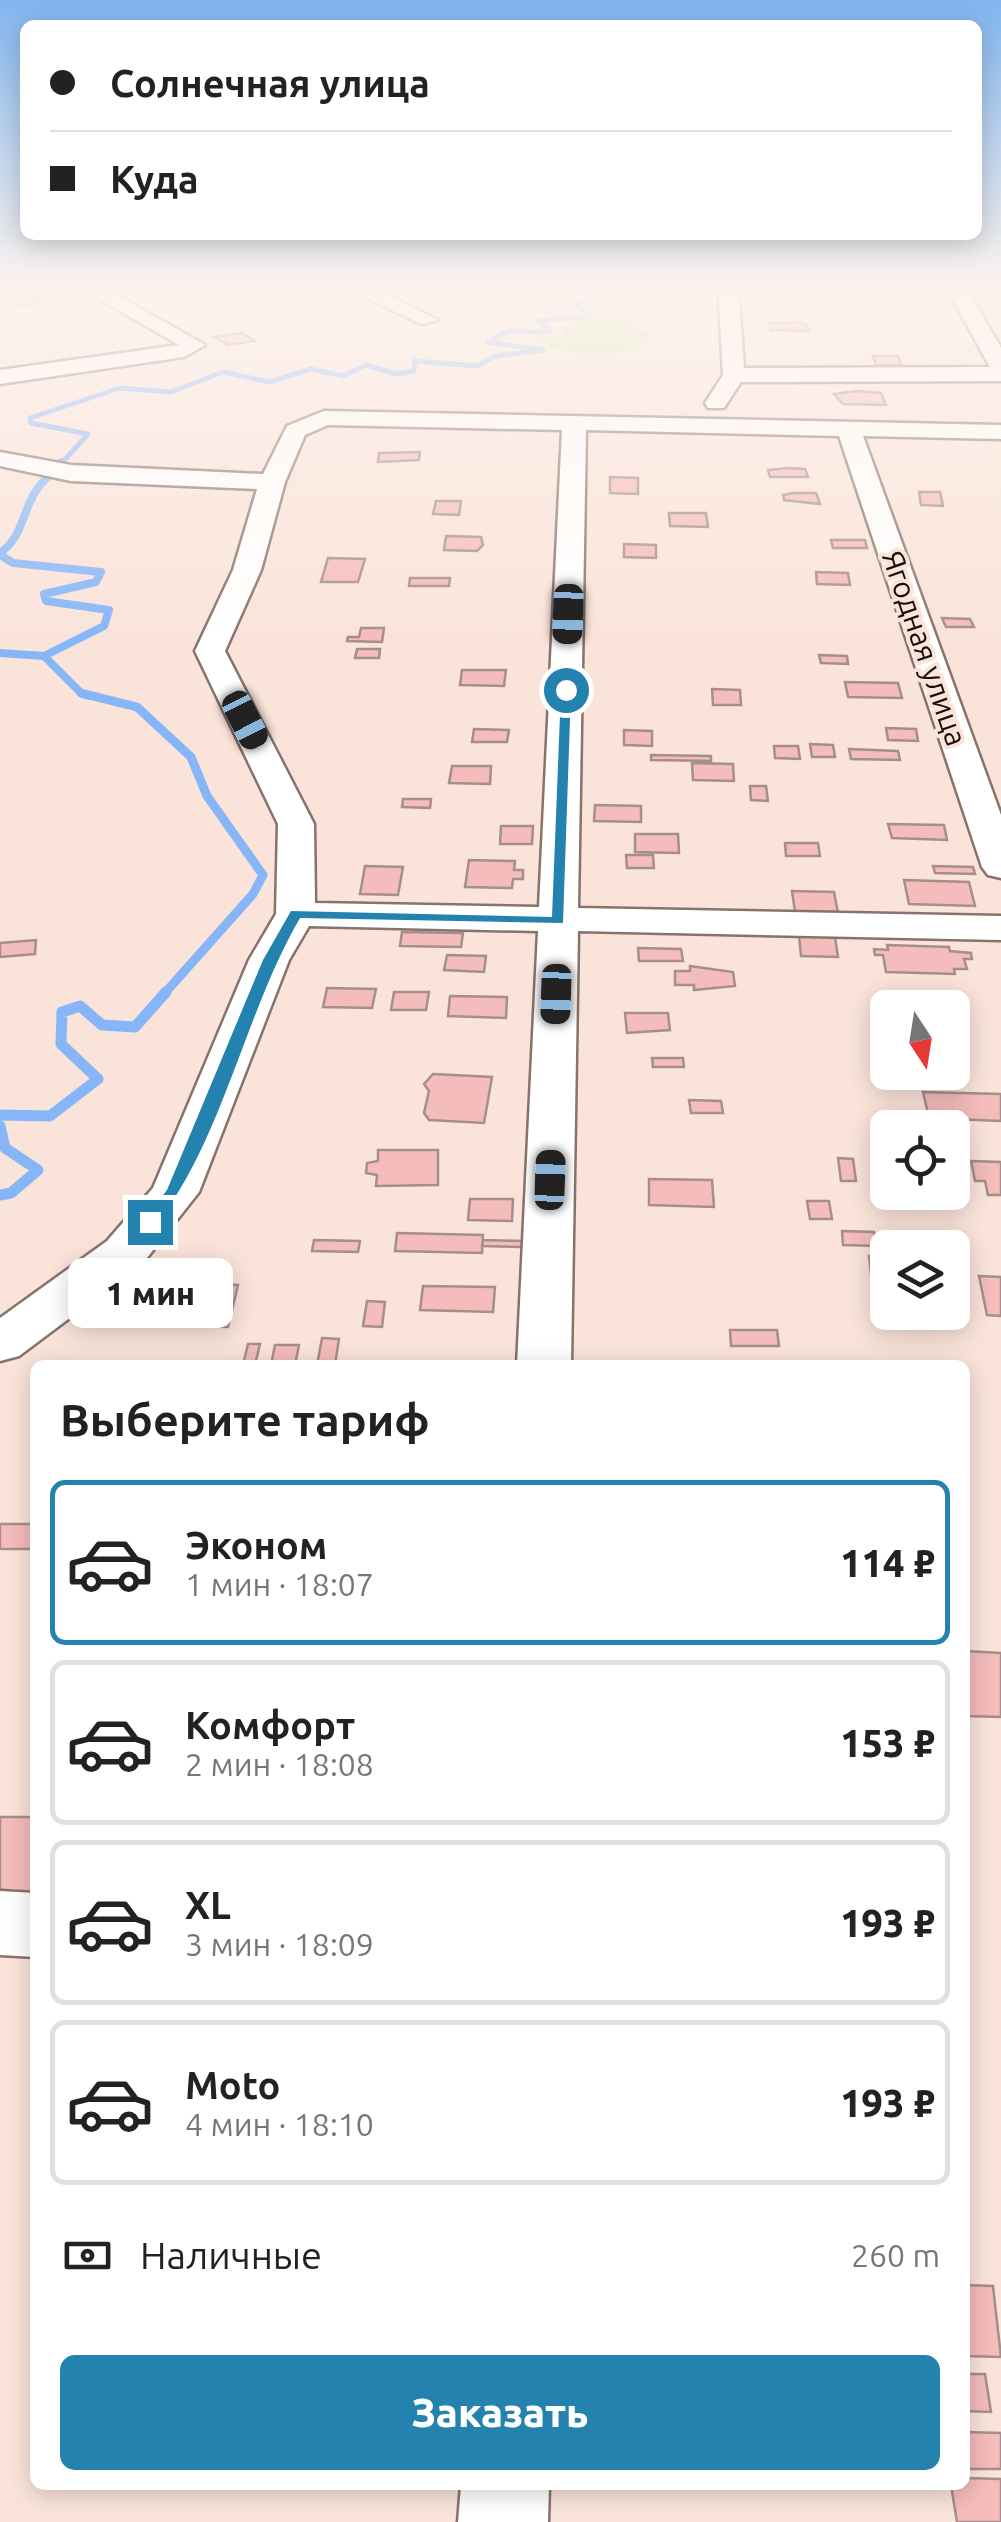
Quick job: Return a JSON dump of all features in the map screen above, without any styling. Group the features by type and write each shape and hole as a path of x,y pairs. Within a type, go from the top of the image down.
{"street":[{"path":"703,425 717,403"},
{"path":"0,1344 125,1252 175,1192 269,960 296,914 296,824 210,651 248,570 272,482 294,431 324,418 1001,432"},
{"path":"544,1360 574,422"},
{"name":"Ягодная улица","path":"848,428 1001,867"},
{"path":"0,459 71,474 272,482"},
{"path":"296,914 1001,928"},
{"path":"0,1923 30,1924"},
{"path":"504,2522 505,2490"}],"building":[{"path":"885,403 886,405 843,404"},
{"path":"420,452 419,460 378,462 379,453"},
{"path":"805,469 808,477 770,477 768,470"},
{"path":"610,477 638,478 638,494 610,493"},
{"path":"919,492 940,492 943,506 921,505"},
{"path":"816,493 820,504 784,500 783,495"},
{"path":"436,501 461,501 459,515 433,514"},
{"path":"669,513 706,513 708,527 670,526"},
{"path":"446,536 481,537 483,545 477,551 444,550"},
{"path":"831,540 865,540 867,548 833,548"},
{"path":"624,544 656,545 656,558 624,557"},
{"path":"328,558 365,559 358,582 321,582"},
{"path":"816,572 848,573 850,585 817,584"},
{"path":"410,578 450,578 449,586 409,586"},
{"path":"942,618 970,619 974,627 946,627"},
{"path":"361,628 384,628 382,642 347,641 348,637 359,637"},
{"path":"357,649 380,649 379,658 355,658"},
{"path":"819,655 847,656 848,664 821,663"},
{"path":"462,670 506,670 504,686 460,685"},
{"path":"845,682 898,683 902,698 848,697"},
{"path":"712,689 740,690 741,705 713,705"},
{"path":"886,728 916,729 918,741 888,740"},
{"path":"474,729 509,730 507,742 472,742"},
{"path":"624,730 652,731 652,746 624,745"},
{"path":"810,744 833,745 835,757 812,757"},
{"path":"774,746 798,746 800,759 775,758"},
{"path":"849,749 898,751 900,760 851,759"},
{"path":"651,755 711,756 711,761 651,760"},
{"path":"692,763 733,764 734,781 693,780"},
{"path":"452,766 491,766 490,784 449,783"},
{"path":"750,786 766,786 768,801 751,800"},
{"path":"403,799 431,799 430,808 402,807"},
{"path":"595,805 641,806 641,822 594,821"},
{"path":"888,824 944,825 947,840 892,838"},
{"path":"501,826 533,826 532,844 500,844"},
{"path":"635,834 678,834 679,853 635,852"},
{"path":"785,843 818,843 820,856 786,856"},
{"path":"626,855 653,855 654,868 627,868"},
{"path":"469,860 515,861 514,870 523,870 523,879 513,879 512,888 465,887"},
{"path":"365,866 403,867 398,895 360,894"},
{"path":"933,866 973,867 975,874 935,873"},
{"path":"904,880 969,882 975,906 909,904"},
{"path":"792,891 834,892 838,913 795,912"},
{"path":"402,932 463,933 461,947 400,946"},
{"path":"799,936 835,937 838,957 801,956"},
{"path":"36,940 35,954 0,957 0,943"},
{"path":"887,945 949,947 950,951 971,953 972,959 964,959 967,969 954,969 955,974 886,972 883,955 875,955 874,949 888,950"},
{"path":"638,948 681,949 683,961 639,961"},
{"path":"447,955 486,956 484,972 444,970"},
{"path":"690,966 733,972 735,986 694,990 694,985 675,985 675,971 690,971"},
{"path":"327,988 376,989 372,1008 323,1007"},
{"path":"394,992 429,992 426,1010 391,1010"},
{"path":"450,996 507,997 506,1018 448,1016"},
{"path":"625,1013 668,1013 670,1030 627,1033"},
{"path":"652,1058 683,1058 684,1067 653,1067"},
{"path":"433,1074 492,1077 484,1123 429,1120 424,1113 429,1091 424,1084"},
{"path":"923,1092 1001,1094 1001,1121 970,1120 970,1110 927,1110"},
{"path":"689,1100 721,1101 723,1113 691,1113"},
{"path":"378,1150 438,1150 438,1185 376,1186 377,1175 366,1173 367,1163 378,1161"},
{"path":"838,1158 853,1159 856,1181 841,1181"},
{"path":"971,1161 1001,1162 1001,1195 988,1195 985,1181 975,1181"},
{"path":"649,1179 712,1180 714,1207 649,1205"},
{"path":"470,1199 513,1199 512,1221 468,1220"},
{"path":"807,1201 829,1201 832,1219 810,1219"},
{"path":"842,1231 870,1232 870,1246 843,1245"},
{"path":"397,1233 483,1235 482,1253 395,1251"},
{"path":"314,1240 360,1241 358,1252 312,1251"},
{"path":"483,1240 523,1241 522,1247 482,1246"},
{"path":"156,1262 189,1262 186,1274 153,1273"},
{"path":"979,1276 1001,1277 1001,1316 987,1315"},
{"path":"191,1283 238,1285 228,1327 180,1326"},
{"path":"423,1286 495,1287 493,1312 420,1310"},
{"path":"367,1301 385,1302 382,1327 363,1326"},
{"path":"730,1330 777,1330 779,1346 731,1346"},
{"path":"322,1338 339,1339 336,1360 318,1360"},
{"path":"248,1344 260,1344 256,1360 244,1360"},
{"path":"275,1345 299,1345 296,1360 272,1360"},
{"path":"0,1524 30,1524 30,1549 0,1549"},
{"path":"970,1651 1001,1653 1001,1717 970,1716"},
{"path":"0,1817 30,1817 30,1895 0,1895"},
{"path":"970,2285 993,2286 1001,2357 970,2356"},
{"path":"970,2374 985,2374 991,2412 970,2411"},
{"path":"970,2432 1001,2433 1001,2469 970,2469"},
{"path":"970,2478 1001,2479 1001,2522 957,2522 952,2490 970,2490"}],"waterway":[{"path":"60,465 88,434 31,423 30,418 76,403"},
{"path":"57,468 62,462"},
{"path":"0,553 15,536 32,497 46,479"},
{"path":"0,555 13,563 101,572 96,582 44,594 46,601 109,610 104,626 44,656"},
{"path":"0,653 44,656"},
{"path":"44,656 81,693"},
{"path":"81,693 137,707 191,757 207,796 263,875 253,894 164,994"},
{"path":"81,693 89,696"},
{"path":"0,1115 50,1116 98,1079 61,1044 62,1012 80,1006 102,1025 135,1027 166,992"},
{"path":"0,1126 5,1148 38,1170 11,1193 0,1195"}],"route":[{"path":"150,1222 175,1192 269,960 296,914 558,920 566,690"}]}
